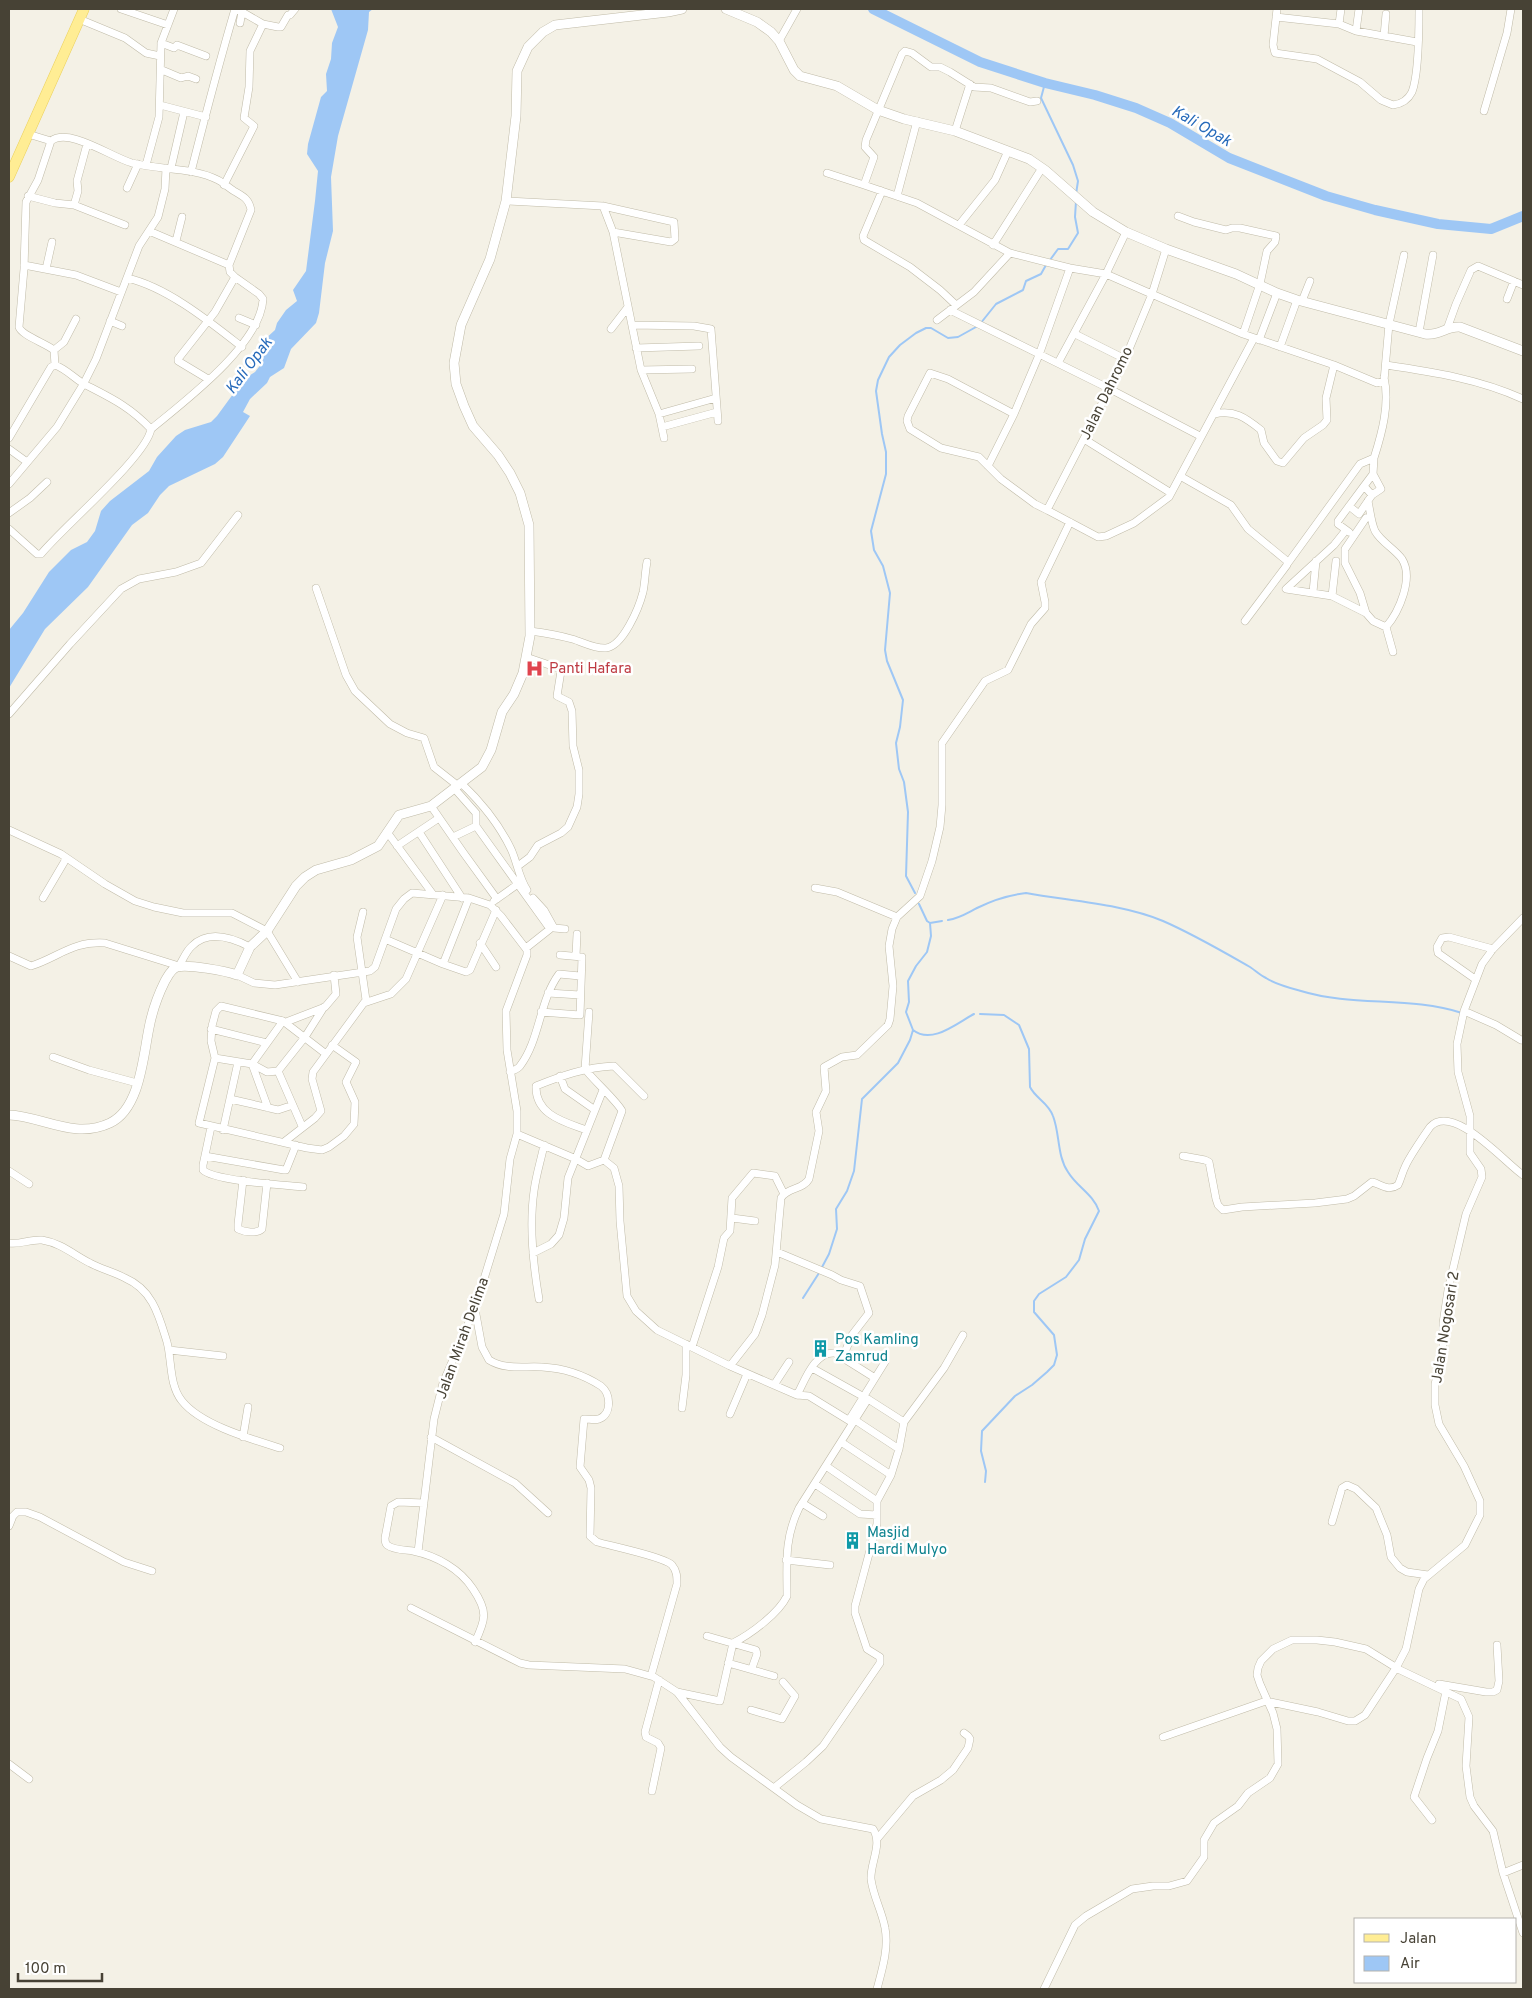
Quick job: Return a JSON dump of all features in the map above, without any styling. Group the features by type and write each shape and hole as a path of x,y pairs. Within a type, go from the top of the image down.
{"main road":[{"path":"9,177 50,81 84,9"}],"street":[{"path":"121,9 168,26"},
{"path":"127,188 142,165 157,129 162,70 161,43 174,9"},
{"path":"238,9 263,24 281,27 295,9"},
{"path":"238,9 240,23"},
{"path":"191,172 238,9"},
{"path":"238,975 250,948 268,931 296,886 305,877 316,870 351,860 378,846 399,815 430,806 485,763 491,750 502,712 514,694 523,673 526,657 530,631 529,534 520,493 498,455 473,426 461,399 454,370 457,337 490,259 506,201 516,116 517,71 528,47 536,38 555,25 682,9"},
{"path":"726,9 765,27 779,41 786,58 800,76 837,86 878,110 955,131 1029,159 1093,212 1126,232 1260,284 1277,293 1299,300 1433,335 1440,334 1447,329 1463,328 1523,351"},
{"path":"779,41 797,9"},
{"path":"1339,24 1341,9"},
{"path":"1356,31 1359,9"},
{"path":"1418,42 1356,31 1339,24 1276,13 1273,44 1275,53 1317,59 1360,82 1381,100 1393,105 1398,104 1406,100 1412,90 1418,42 1419,9"},
{"path":"1484,111 1507,33 1511,9"},
{"path":"1384,36 1386,14"},
{"path":"79,19 125,38 146,53 160,56"},
{"path":"224,185 254,127 253,123 243,116 247,106 250,51 263,24"},
{"path":"161,43 174,48 177,45 206,56"},
{"path":"864,185 874,157 866,149 865,144 902,54 905,52 912,53 927,65 940,67 977,88 988,88 1006,92 1030,102 1037,101"},
{"path":"162,70 182,78 188,76 196,79"},
{"path":"955,131 970,84"},
{"path":"160,105 206,117"},
{"path":"9,484 57,427 84,383 96,359 139,246 158,217 162,206 168,168 184,112"},
{"path":"897,196 917,121"},
{"path":"28,134 51,141"},
{"path":"9,529 37,554 41,554 136,456 148,439 151,430 242,347 256,326 263,309 263,299 259,294 235,278 230,272 228,265 251,210 247,200 217,180 191,172 142,165 115,157 87,144 63,136 51,141 38,180 26,202 19,330 45,342 54,350 55,365"},
{"path":"74,205 78,191 77,182 87,144"},
{"path":"959,225 995,180 1004,164 1008,151"},
{"path":"993,245 1042,168"},
{"path":"827,172 917,202 1010,253 1070,268 1106,274 1243,334 1334,365 1378,383 1384,381 1389,324 1404,255"},
{"path":"882,191 863,236 864,240 910,267 940,290 953,308 1040,355 1200,436"},
{"path":"28,196 55,204 74,205 125,225"},
{"path":"506,201 603,206 674,222 675,239 671,242 613,232"},
{"path":"603,206 613,232 641,370 659,414 664,438"},
{"path":"1178,216 1226,230 1240,228 1276,236 1275,242 1268,252 1260,284 1243,334"},
{"path":"176,241 182,217"},
{"path":"149,231 228,265"},
{"path":"1058,363 1075,334 1126,232"},
{"path":"46,269 52,242"},
{"name":"Jalan Dahromo","path":"1047,510 1125,359 1152,294 1166,249"},
{"path":"937,320 974,292 1010,253"},
{"path":"1419,332 1432,255"},
{"path":"24,265 76,275 121,292"},
{"path":"1447,329 1456,304 1474,267 1478,266 1523,284"},
{"path":"988,466 1040,355 1070,268"},
{"path":"127,278 148,284 180,303 242,347"},
{"path":"208,379 178,361 178,359 208,322 235,278"},
{"path":"1280,347 1299,300 1310,281"},
{"path":"1507,299 1514,281"},
{"path":"1014,414 948,380 932,374 928,375 907,421 910,429 941,448 979,457 1002,479 1029,500 1098,537 1106,536 1134,522 1171,493 1200,436 1256,339 1277,293"},
{"path":"611,329 628,307"},
{"path":"239,318 256,326"},
{"path":"54,350 64,342 76,319"},
{"path":"110,321 122,326"},
{"path":"632,325 694,326 710,330 718,421"},
{"path":"1075,334 1125,359"},
{"path":"636,348 699,346"},
{"path":"55,365 123,405 151,430"},
{"path":"9,438 51,367 55,365"},
{"path":"1214,414 1232,413 1242,416 1261,430 1264,443 1277,461 1283,463 1304,438 1327,420 1326,398 1334,365"},
{"path":"1386,365 1443,373 1506,391 1523,399"},
{"path":"641,370 692,368"},
{"path":"1366,613 1360,594 1345,564 1345,549 1354,535 1370,498 1381,489 1374,474 1374,458 1385,413 1386,388 1384,376"},
{"path":"659,414 716,398"},
{"path":"662,427 717,412"},
{"path":"1084,439 1171,493"},
{"path":"9,449 27,462"},
{"path":"1245,621 1360,464 1374,458"},
{"path":"1354,535 1338,524 1338,521 1374,474"},
{"path":"1180,476 1231,505 1248,529 1288,563"},
{"path":"9,514 47,482"},
{"path":"1364,486 1370,498 1376,532 1401,558 1405,567 1404,595 1400,608 1386,627"},
{"path":"1349,506 1373,523"},
{"path":"9,714 121,589 139,579 176,572 201,563 212,546 238,516"},
{"path":"730,1366 750,1342 759,1324 777,1252 780,1203 786,1192 804,1186 809,1179 819,1131 816,1112 826,1091 824,1066 842,1057 854,1056 860,1053 888,1025 893,986 889,946 893,924 897,917 920,896 932,861 940,827 942,805 942,743 985,681 1008,670 1031,624 1045,608 1041,582 1070,522"},
{"path":"1346,530 1315,563 1286,589 1332,596 1366,613 1373,621 1386,627 1393,652"},
{"path":"1315,563 1336,561 1345,564"},
{"path":"1332,596 1336,561"},
{"path":"530,631 555,634 594,648 614,646 620,640 639,604 643,592 647,562"},
{"path":"1313,592 1315,563"},
{"path":"316,588 346,675 355,691 390,724 407,733 424,738 434,767 487,811 506,841 518,866 522,882 528,892 544,910 554,928 565,929"},
{"path":"518,866 530,857 538,845 561,833 568,827 574,817 579,794 579,770 573,746 572,711 569,702 556,696 561,671 558,668 526,657"},
{"path":"9,956 30,966 70,947 95,942 105,943 179,966 223,971 238,975 254,983 298,982 370,971 375,967 396,909 412,893 432,893 466,898 493,908 527,950 550,929 476,826 476,813 458,785"},
{"path":"430,806 497,899"},
{"path":"398,846 439,818"},
{"path":"453,837 476,826"},
{"path":"9,830 61,854 66,859 135,901 176,912 232,913 268,931 298,982"},
{"path":"387,832 432,893"},
{"path":"419,832 466,898"},
{"path":"43,898 66,859"},
{"path":"385,938 443,964 468,971 497,899 518,884"},
{"path":"815,888 841,893 897,917"},
{"path":"364,1003 395,992 406,979 443,895"},
{"path":"443,964 466,898"},
{"path":"284,1142 302,1126 315,1118 321,1110 312,1076 314,1070 364,1003 366,994 357,937 363,912"},
{"name":"Jalan Nogosari 2","path":"1266,1701 1355,1721 1365,1715 1396,1668 1406,1649 1419,1589 1428,1575 1465,1545 1478,1523 1481,1508 1464,1466 1439,1424 1435,1405 1435,1384 1443,1354 1443,1323 1448,1290 1466,1214 1482,1176 1481,1169 1470,1153 1471,1132 1468,1105 1457,1066 1457,1044 1464,1011 1475,978 1482,964 1493,949 1523,918"},
{"path":"576,956 577,934"},
{"path":"9,1115 62,1127 80,1129 110,1124 128,1108 137,1083 149,1026 160,991 168,975 179,966 192,945 214,936 232,938 250,948"},
{"path":"1475,978 1438,953 1437,948 1442,938 1449,937 1493,949"},
{"path":"480,943 496,967"},
{"name":"Jalan Mirah Delima","path":"418,1552 431,1437 442,1384 475,1308 504,1214 510,1159 517,1134 518,1111 507,1050 506,1011 527,950"},
{"path":"541,1012 580,1015 582,957 560,955"},
{"path":"510,1072 520,1067 530,1048 548,994 559,974 580,976"},
{"path":"215,1058 252,1064 267,1072 278,1070 305,1037 324,1007 336,994 334,975"},
{"path":"548,994 580,995"},
{"path":"326,1054 284,1022 221,1006 216,1010 211,1028 211,1041 215,1058 199,1123 318,1150 329,1147 344,1136 355,1121 355,1102 346,1082 356,1062 332,1046"},
{"path":"252,1064 284,1022 324,1007"},
{"path":"1464,1011 1496,1025 1520,1040"},
{"path":"517,1134 588,1166 605,1158 622,1111 585,1069 589,1012"},
{"path":"211,1028 267,1043"},
{"path":"53,1057 89,1070 137,1083"},
{"path":"224,1130 238,1062"},
{"path":"252,1064 268,1108"},
{"path":"586,1130 555,1118 543,1108 538,1100 536,1086 560,1076 585,1069 614,1066 644,1096"},
{"path":"278,1070 302,1126"},
{"path":"560,1076 564,1089 595,1110"},
{"path":"533,1253 551,1244 559,1235 564,1218 567,1184 586,1130 603,1090"},
{"path":"230,1099 278,1110 293,1105"},
{"path":"1183,1156 1209,1162 1216,1200 1223,1210 1242,1207 1315,1203 1354,1196 1372,1182 1388,1188 1394,1187 1400,1181 1408,1160 1435,1123 1450,1122 1471,1132 1523,1175"},
{"path":"211,1127 202,1168 207,1174 303,1187"},
{"path":"204,1156 286,1170 296,1145"},
{"path":"540,1299 533,1253 534,1192 544,1145"},
{"path":"605,1158 614,1168 619,1186 627,1296 631,1305 657,1330 747,1374 797,1395 809,1396 899,1449"},
{"path":"9,1171 29,1184"},
{"path":"682,1408 689,1345 718,1267 724,1238 730,1232 732,1198 751,1174 775,1176 784,1194"},
{"path":"242,1180 238,1224 238,1229 241,1231 257,1232 262,1229 267,1183"},
{"path":"732,1218 755,1221"},
{"path":"9,1243 30,1239 55,1243 93,1265 134,1282 154,1302 169,1350 176,1392 189,1409 204,1419 243,1437 280,1448"},
{"path":"777,1252 841,1280 860,1286 869,1313 852,1335 843,1357"},
{"path":"475,1308 482,1347 489,1360 503,1366 541,1367 570,1372 595,1383 608,1393 610,1401 604,1415 598,1419 584,1419 582,1426 580,1467 589,1480 591,1488 590,1536 597,1542 667,1562 676,1571 678,1578 651,1676"},
{"path":"775,1787 823,1746 880,1663 880,1657 867,1649 855,1612 877,1524 877,1501 890,1475 899,1449 904,1422 944,1368 963,1335"},
{"path":"169,1350 223,1356"},
{"path":"797,1395 818,1358 824,1354 835,1353 875,1378"},
{"path":"774,1385 789,1362"},
{"path":"677,1692 720,1701 728,1663 737,1641 782,1604 787,1596 787,1539 791,1524 852,1423 884,1362"},
{"path":"812,1368 904,1422"},
{"path":"730,1414 747,1374"},
{"path":"243,1437 248,1407"},
{"path":"431,1437 515,1483 548,1513"},
{"path":"841,1442 890,1475"},
{"path":"826,1466 877,1501"},
{"path":"815,1484 860,1514 877,1515"},
{"path":"1332,1522 1342,1488 1347,1485 1354,1487 1378,1511 1394,1561 1403,1570 1428,1575"},
{"path":"424,1503 398,1502 391,1506 385,1538 391,1547 418,1552 437,1559 464,1576 481,1601 485,1618 475,1642"},
{"path":"802,1503 823,1516"},
{"path":"9,1526 17,1512 33,1515 124,1562 152,1571"},
{"path":"786,1560 830,1565"},
{"path":"411,1608 438,1620 475,1642 520,1663 625,1669 660,1680 677,1692 720,1747 746,1770 775,1787 815,1816 828,1821 870,1828 875,1831 877,1839 872,1879 885,1928 886,1939 877,1989"},
{"path":"707,1636 737,1641 756,1650 757,1654 752,1668"},
{"path":"1044,1989 1075,1926 1086,1916 1132,1889 1169,1886 1186,1881 1204,1857 1204,1840 1214,1823 1238,1806 1248,1793 1270,1778 1278,1764 1277,1729 1273,1713 1266,1701 1257,1675 1260,1661 1273,1648 1292,1640 1317,1640 1351,1644 1366,1649 1396,1668 1461,1698 1468,1710 1469,1732 1466,1766 1470,1796 1474,1806 1493,1831 1503,1873 1523,1933"},
{"path":"1428,1683 1493,1692 1497,1690 1499,1681 1496,1645"},
{"path":"728,1663 772,1675 754,1660"},
{"path":"652,1791 661,1748 658,1743 646,1736 645,1732 660,1680"},
{"path":"751,1710 782,1718 795,1696 783,1682"},
{"path":"1432,1820 1414,1797 1438,1731 1446,1691"},
{"path":"1163,1737 1266,1701"},
{"path":"877,1839 913,1796 941,1780 960,1762 970,1743 968,1736 964,1733"},
{"path":"9,1764 29,1779"},
{"path":"1503,1873 1523,1865"}],"water":[{"path":"331,9 373,9 369,12 368,30 338,136 331,177 333,231 325,263 316,323 291,349 284,368 270,377 267,383 250,399 243,412 250,416 223,457 215,464 169,486 160,495 148,513 132,525 88,587 45,629 9,688 9,630 23,613 49,572 71,550 87,542 95,531 101,511 110,501 149,471 157,457 176,436 185,430 211,422 217,416 244,379 255,372 262,363 260,347 263,341 275,330 277,323 286,310 297,301 293,290 306,271 318,171 307,154 308,144 321,97 327,91 326,74 331,59 332,43 338,27"}],"waterway":[{"name":"Kali Opak","path":"873,9 980,62 1045,83 1095,95 1136,108 1170,123 1229,158 1326,196 1375,210 1438,224 1491,229 1523,216"},
{"path":"1045,83 1041,98 1073,165 1078,181 1076,194"},
{"path":"1050,260 1058,249 1068,249 1078,233 1075,217 1076,201"},
{"path":"980,324 996,304 1023,290 1026,281 1041,274 1046,265"},
{"path":"915,893 906,876 908,812 896,743 903,700 887,661 885,650 890,593 883,566 874,550 871,531 886,474 886,452 876,391 878,380 889,357 900,345 916,333 926,328 931,328 948,338 958,337 976,327"},
{"path":"948,920 960,917 995,900 1026,893 1114,907 1147,915 1174,926 1229,955 1262,976 1287,987 1341,999 1422,1005 1462,1013"},
{"path":"919,904 927,921 930,923 942,921"},
{"path":"821,1269 829,1254 837,1229 836,1209 847,1191 854,1171 862,1099 898,1063 910,1040 913,1030 906,1012 909,1002 908,981 916,966 927,952 931,936 930,923"},
{"path":"913,1030 920,1034 936,1034 974,1014"},
{"path":"980,1014 1004,1015 1019,1025 1029,1049 1030,1087 1035,1095 1051,1111 1064,1166 1093,1200 1099,1211 1085,1239 1079,1260 1066,1277 1039,1294 1034,1301 1034,1312 1054,1335 1057,1355 1054,1365 1032,1385 1015,1396 982,1431 981,1451 986,1471 985,1482"},
{"path":"803,1298 819,1273"}],"place":[{"name":"Panti Hafara","path":"535,668"},
{"name":"Pos Kamling Zamrud","path":"821,1348"},
{"name":"Masjid Hardi Mulyo","path":"853,1541"}]}
